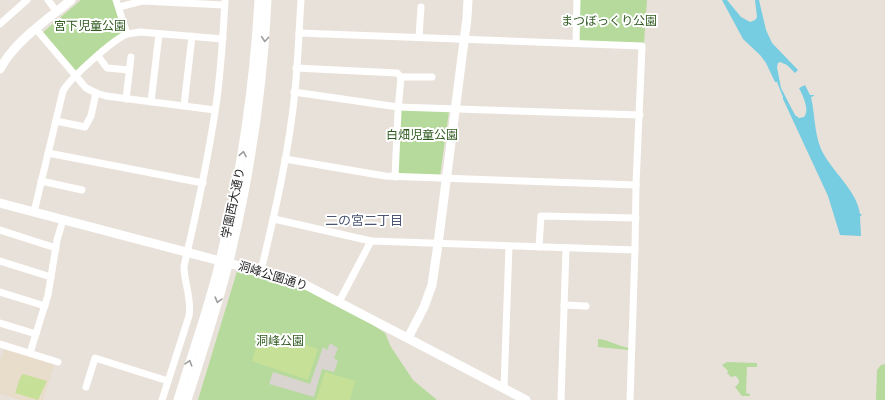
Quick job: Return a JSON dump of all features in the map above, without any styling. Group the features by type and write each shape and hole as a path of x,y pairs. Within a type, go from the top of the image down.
{"street":[{"path":"0,24 27,0"},
{"path":"48,0 57,12"},
{"path":"0,69 14,49 71,0"},
{"name":"学園西大通り","path":"178,400 225,262 247,127 259,0"},
{"name":"学園西大通り","path":"187,400 245,187 262,75 267,0"},
{"path":"261,271 274,219 285,159 294,92 301,0"},
{"path":"408,338 424,307 432,285 465,39 468,0"},
{"path":"576,43 577,0"},
{"path":"128,34 118,3 142,1 224,2 223,39 216,110 203,183 184,266 184,275 190,302 189,316 162,400"},
{"path":"419,37 421,7"},
{"path":"36,30 86,88 96,93 126,99 216,110"},
{"path":"34,212 63,91 75,76 116,40 128,34 140,32 223,39"},
{"path":"299,33 642,46 636,185 630,400"},
{"path":"151,102 159,34"},
{"path":"184,106 192,36"},
{"path":"98,56 107,68 129,70"},
{"path":"126,99 131,57"},
{"path":"296,68 397,73 401,77 432,77"},
{"path":"395,177 398,106 401,77"},
{"path":"294,92 398,106 640,115"},
{"path":"56,121 84,127 91,116 96,93"},
{"path":"48,153 203,183"},
{"path":"285,159 395,177 636,185"},
{"path":"41,181 82,190"},
{"name":"洞峰公園通り","path":"0,203 300,282 526,400"},
{"path":"539,247 541,216 636,218"},
{"path":"274,219 371,241 635,250"},
{"path":"30,353 48,295 56,248 63,220"},
{"path":"0,230 56,248"},
{"path":"339,302 371,241"},
{"path":"504,388 508,246"},
{"path":"561,400 566,248"},
{"path":"0,261 51,277"},
{"path":"0,292 45,306"},
{"path":"564,305 586,306"},
{"path":"0,323 36,334"},
{"path":"0,344 58,362"},
{"path":"86,387 95,358 168,381"}],"shaded area":[{"path":"330,343 338,348 334,358 338,361 334,372 322,369 314,397 269,384 273,372 310,384 323,347 327,350"},
{"path":"4,349 53,364 54,366 43,400 21,400 0,394 0,361"}],"green space":[{"name":"宮下児童公園","path":"81,0 114,0 124,31 77,70 74,70 42,33"},
{"name":"まつぼっくり公園","path":"580,0 647,0 644,43 581,41 579,38"},
{"name":"白畑児童公園","path":"402,109 449,111 440,176 400,174 397,172 400,112"},
{"name":"洞峰公園","path":"238,268 294,283 364,319 385,333 391,347 413,380 437,400 198,400"},
{"path":"261,330 318,349 308,380 252,361"},
{"path":"598,339 629,348 629,350 598,347"},
{"path":"727,362 757,363 757,367 747,367 746,393 750,394 750,396 742,396 735,387 739,383 739,380 736,376 731,377 727,373 728,371 722,365"},
{"path":"885,364 885,400 876,400 877,370 881,365"},
{"path":"325,372 355,381 350,400 316,400"},
{"path":"23,374 47,381 38,400 15,393 20,378"}],"water":[{"path":"722,0 727,0 741,17 750,22 755,20 757,17 755,0 759,0 766,30 772,43 798,70 795,73 787,65 780,62 778,63 777,67 781,88 795,115 799,118 804,117 806,114 806,107 799,88 805,85 810,95 814,95 811,97 816,130 821,149 825,157 849,189 858,205 860,214 862,214 860,217 861,236 840,235 828,196 783,99 777,82 775,82 766,63 760,55 743,39"}],"district":[{"name":"二の宮二丁目","path":"364,220"}]}
